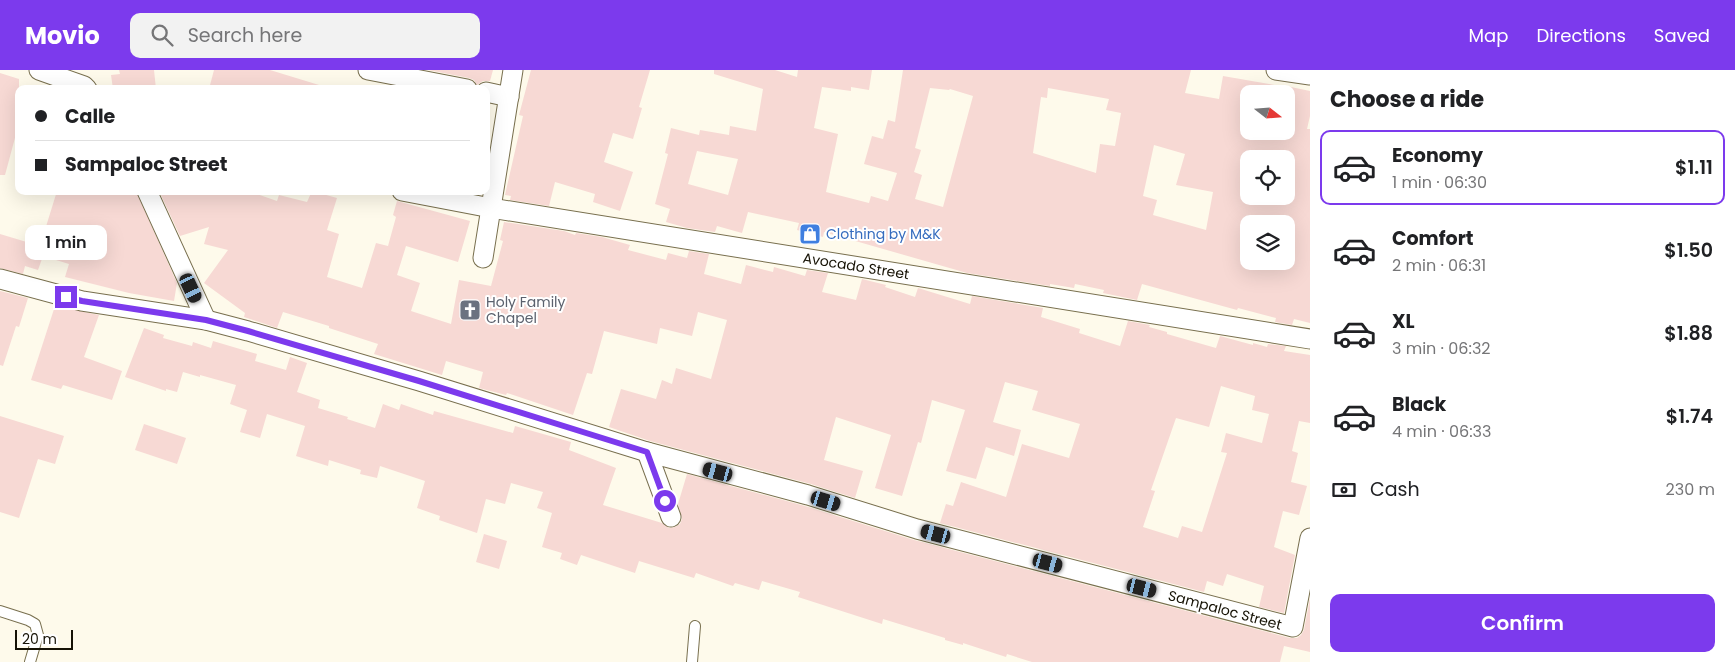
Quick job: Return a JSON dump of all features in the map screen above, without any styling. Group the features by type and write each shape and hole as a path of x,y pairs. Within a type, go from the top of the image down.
{"street":[{"path":"39,70 87,82"},
{"path":"368,70 446,85"},
{"path":"483,258 513,70"},
{"path":"1276,70 1310,75"},
{"path":"490,93 509,97"},
{"path":"149,195 206,320"},
{"name":"Avocado Street","path":"423,195 491,208 1310,339"},
{"name":"Sampaloc Street","path":"0,279 82,301 206,320 248,331 410,378 647,452 808,495 917,529 1293,627 1310,538"},
{"path":"647,452 672,517"}],"lane":[{"path":"0,611 35,624 38,635 30,662"},
{"path":"692,662 695,626"}],"building":[{"path":"119,70 154,70 156,85 112,85 111,75 120,74"},
{"path":"214,70 270,70 319,85 210,85"},
{"path":"428,70 493,70 490,81 483,81 477,85 474,80 469,78"},
{"path":"531,70 650,70 639,107 642,108 633,139 613,133 604,162 633,172 620,211 593,202 595,194 555,182 549,206 510,200 511,196 505,195 523,116 519,115"},
{"path":"714,70 775,70 797,77 798,70 872,70 869,90 851,87 851,91 822,87 814,128 838,134 826,192 869,203 871,196 888,201 897,173 864,164 872,136 883,139 888,120 895,122 903,70 1191,70 1185,93 1219,99 1223,76 1274,85 1240,85 1240,140 1295,140 1295,88 1310,91 1310,116 1307,129 1310,129 1310,323 1294,319 1292,325 1275,322 1276,318 1238,308 1237,310 1142,284 1137,300 1103,293 1104,290 1075,284 1074,288 1050,284 1050,286 967,273 824,232 823,237 797,230 799,223 748,212 742,233 717,226 715,232 687,228 666,222 670,209 655,204 668,154 665,153 671,128 699,135 700,130 729,135 730,126 756,131 763,89 714,74","holes":["930,88 950,89 973,96 943,207 915,199 922,175 914,172 921,150 915,148","1048,88 1109,99 1106,110 1121,113 1115,146 1100,144 1096,173 1033,153 1041,97 1047,98","1154,145 1185,154 1176,185 1213,192 1206,230 1153,215 1157,200 1143,196","697,151 738,159 728,195 688,184"]},
{"path":"0,73 19,79 19,85 15,85 15,138 5,175 0,175"},
{"path":"56,195 138,195 177,283 174,301 129,293 65,277 69,264 43,256 38,270 25,266 23,274 0,268 0,234 40,246"},
{"path":"161,195 260,195 277,201 279,195 307,202 310,195 326,195 337,198 327,230 339,234 327,277 362,288 376,243 388,246 396,217 393,215 397,201 470,221 458,262 406,246 397,275 420,283 411,311 451,324 459,280 491,286 503,241 500,240 504,222 564,231 575,235 576,233 602,237 630,245 628,250 666,260 668,253 687,258 689,251 709,254 704,274 741,284 746,265 773,272 774,267 805,276 807,270 828,273 822,292 856,300 862,279 886,285 885,287 915,297 918,288 970,304 972,296 1043,308 1041,317 1080,329 1079,333 1120,346 1128,321 1150,325 1149,327 1167,332 1167,334 1216,348 1220,336 1253,345 1253,343 1267,347 1268,344 1286,346 1284,351 1310,355 1310,423 1299,421 1292,451 1298,453 1291,482 1307,486 1299,515 1283,511 1274,547 1295,555 1284,613 1259,607 1264,586 1227,574 1223,586 1207,581 1204,592 940,523 946,504 953,506 961,482 1006,497 1022,444 1069,458 1080,424 1032,410 1038,391 1005,382 993,422 1021,430 1014,456 986,447 976,479 946,471 965,410 932,400 921,443 918,442 902,496 875,488 891,435 836,417 824,460 863,471 855,498 811,484 650,441 609,427 621,389 656,399 662,380 672,384 676,368 711,379 727,320 698,312 692,336 660,328 657,344 604,331 592,374 587,373 573,415 507,393 506,395 479,388 483,372 446,361 442,375 374,354 378,344 283,312 277,328 244,317 245,313 204,283 228,250 204,244 209,227 180,236","holes":["1221,386 1255,396 1252,410 1269,414 1262,443 1226,433 1221,452 1227,453 1202,532 1182,526 1178,538 1143,527 1155,491 1151,490 1176,418 1209,427"]},
{"path":"0,291 28,298 19,327 16,326 3,366 0,365"},
{"path":"55,306 99,315 84,357 122,371 112,400 63,385 61,389 31,380"},
{"path":"144,328 164,335 163,338 192,346 193,342 211,348 213,341 257,354 255,361 286,370 290,357 307,363 297,392 320,400 318,408 375,428 383,404 399,410 401,404 433,415 434,411 513,433 515,426 571,442 569,450 616,468 603,505 662,523 669,528 680,524 682,519 678,504 687,474 805,506 914,540 1290,638 1297,638 1304,630 1310,598 1310,652 1284,646 1280,662 1032,662 1007,654 1006,657 963,643 963,645 945,640 945,638 883,619 882,624 798,597 800,592 762,581 759,590 735,583 733,586 696,573 694,578 639,561 635,573 581,555 577,565 560,559 562,553 542,547 552,513 537,508 543,492 511,483 505,504 486,499 477,533 439,520 440,516 417,508 425,481 380,466 377,478 360,474 361,470 329,460 328,466 296,456 305,426 267,414 260,438 240,432 247,410 230,404 236,385 183,372 177,392 166,389 166,391 125,377"},
{"path":"0,416 64,436 55,464 38,459 19,518 0,512"},
{"path":"144,424 186,438 177,464 135,450"},
{"path":"484,534 507,541 499,569 476,562"}],"place":[{"name":"Clothing by M&K","path":"810,234"},
{"name":"Holy Family Chapel","path":"470,310"}],"route":[{"path":"66,297 206,320 248,331 419,381 647,452 665,501"}]}
